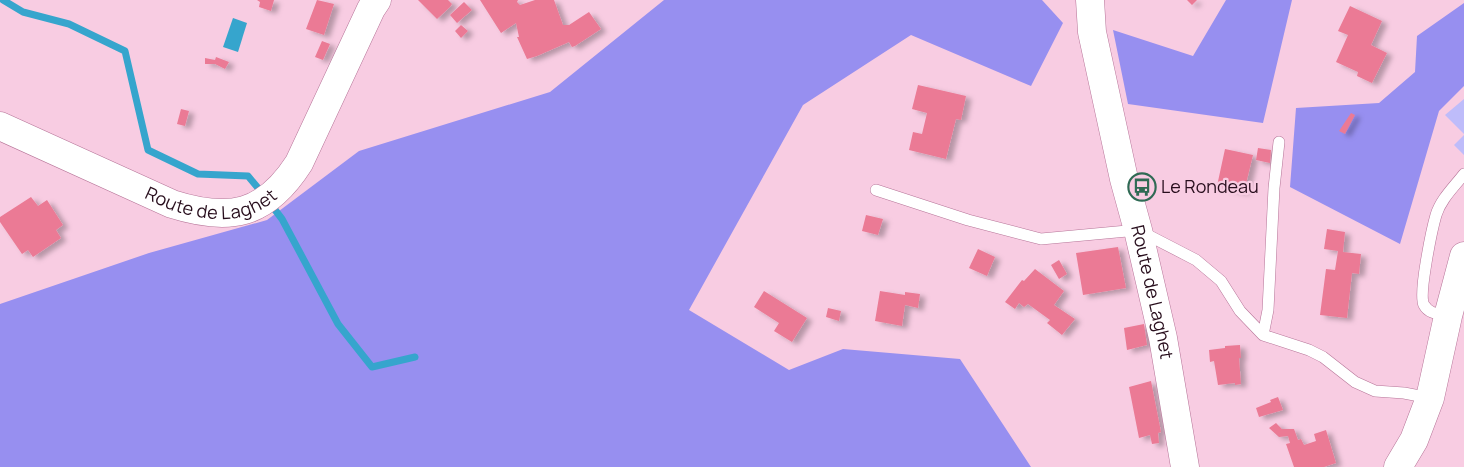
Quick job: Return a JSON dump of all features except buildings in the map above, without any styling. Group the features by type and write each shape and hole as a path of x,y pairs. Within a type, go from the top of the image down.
{"main road":[{"name":"Route de Laghet","path":"0,126 172,204 192,210 229,214 245,211 268,198 288,180 299,164 371,9 377,0"},
{"name":"Route de Laghet","path":"1090,0 1092,32 1124,179 1163,338 1185,467"},
{"path":"1398,467 1414,440 1430,398 1448,316 1464,256"}],"lane":[{"path":"1263,335 1268,310 1274,188 1279,142"},
{"path":"1448,316 1430,312 1423,304 1422,286 1436,215 1444,199 1464,174"},
{"path":"876,190 968,220 1041,239 1138,230 1196,260 1221,281 1240,312 1263,335 1309,350 1323,357 1355,382 1375,391 1404,393 1430,398"}],"shaded area":[{"path":"664,0 1042,0 1063,23 1031,86 911,35 803,105 689,310 789,370 843,349 960,359 1031,467 0,467 0,304 149,253 267,220 359,151 550,92"},
{"path":"1226,0 1292,0 1263,123 1128,104 1113,30 1193,56"},
{"path":"1464,3 1464,86 1439,111 1400,244 1290,187 1296,108 1379,103 1415,72 1417,36"},
{"path":"233,18 247,23 238,52 223,47"},
{"path":"1464,99 1464,134 1445,115"},
{"path":"1464,135 1464,155 1454,145"}],"waterway":[{"path":"3,0 23,12 69,24 125,51 148,150 198,174 248,176 263,194"},
{"path":"269,202 282,219 338,324 372,367 415,357"}],"place":[{"name":"Le Rondeau","path":"1142,187"}]}
